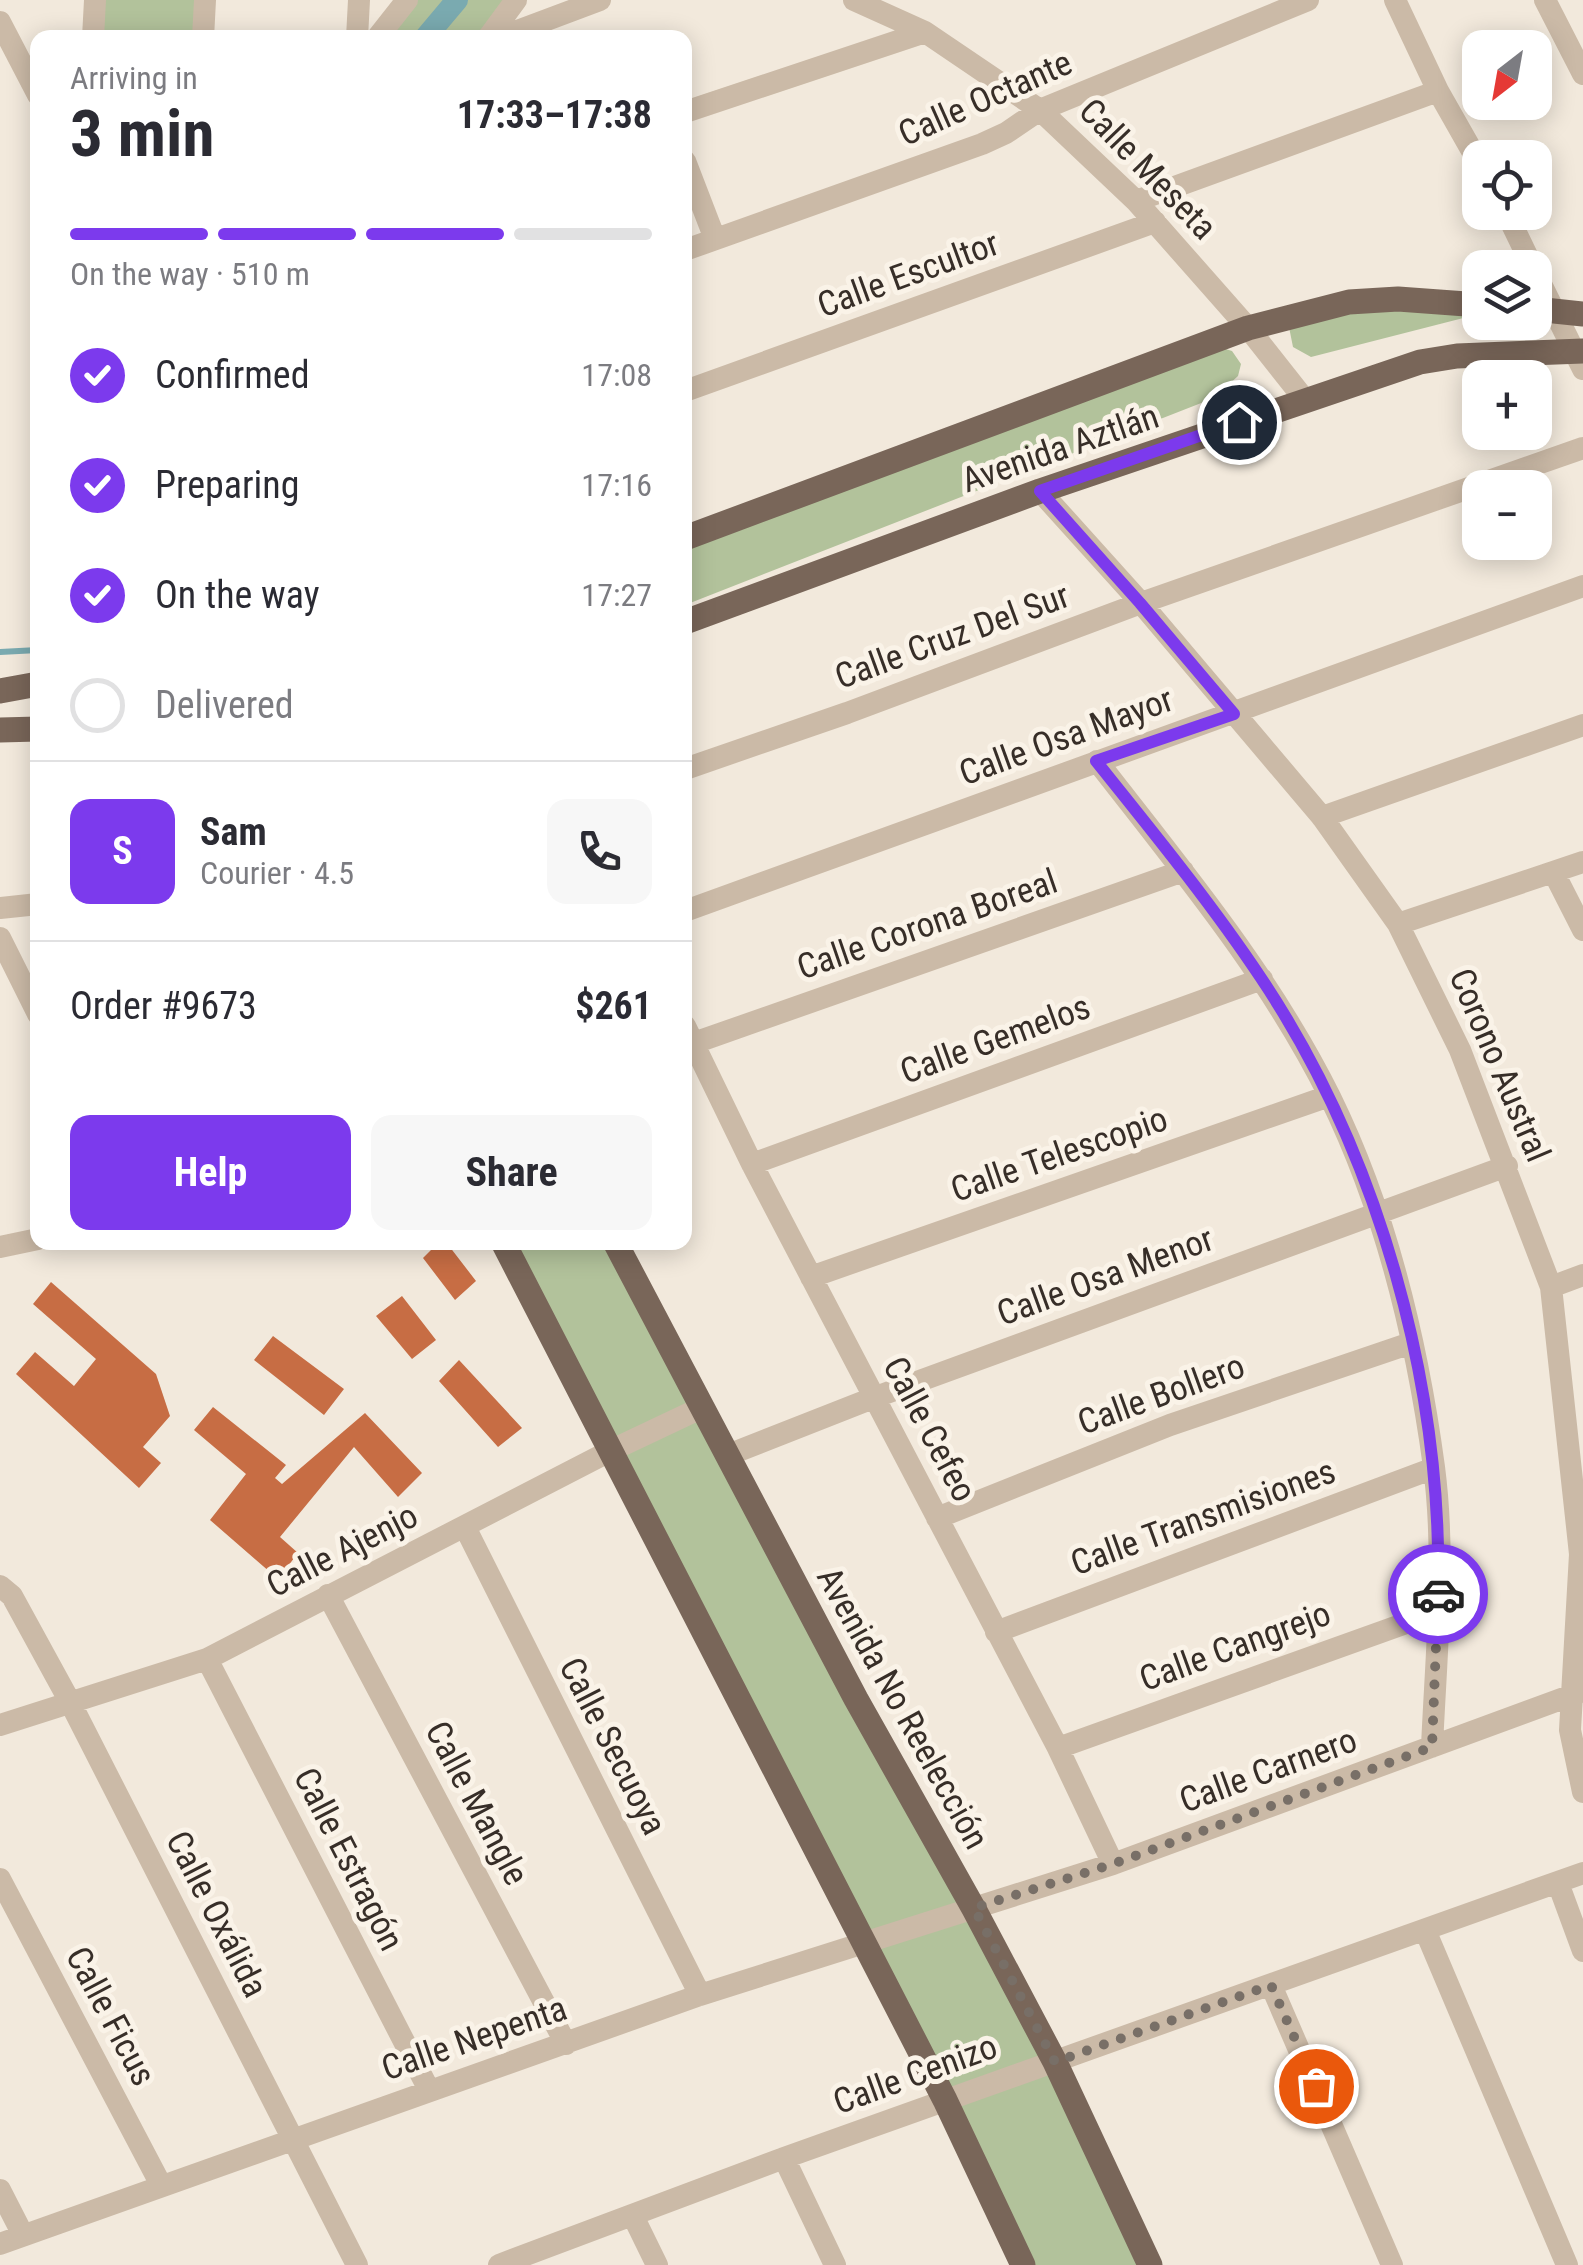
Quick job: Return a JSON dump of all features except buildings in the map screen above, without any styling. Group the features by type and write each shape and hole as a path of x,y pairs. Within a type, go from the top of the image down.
{"main road":[{"name":"Avenida Aztlán","path":"692,535 1248,328 1350,302 1398,299 1462,304"},
{"path":"1552,311 1583,314"},
{"name":"Avenida Aztlán","path":"692,619 1040,491 1438,359 1580,357"},
{"path":"0,691 30,685"},
{"path":"0,730 30,729"},
{"path":"507,1250 946,2100 1022,2265"},
{"name":"Avenida No Reelección","path":"619,1250 856,1699 974,1908 1055,2062 1150,2265"}],"street":[{"path":"93,30 95,0"},
{"path":"203,30 205,0"},
{"path":"357,30 359,0"},
{"path":"383,30 407,0"},
{"path":"494,30 516,0"},
{"path":"520,30 600,0"},
{"name":"Calle Meseta","path":"854,0 925,32 1040,110 1136,201 1248,328 1305,400"},
{"path":"880,9 908,0"},
{"name":"Calle Octante","path":"692,248 982,144 1040,110 1308,0"},
{"path":"1395,0 1466,140"},
{"path":"1545,0 1583,74"},
{"path":"0,22 30,79"},
{"path":"692,110 925,32"},
{"path":"1136,201 1438,91"},
{"path":"692,179 714,240"},
{"name":"Calle Escultor","path":"692,388 1155,222"},
{"path":"1552,320 1580,357"},
{"name":"Calle Cruz Del Sur","path":"692,767 1140,603 1583,448"},
{"name":"Corono Austral","path":"1040,491 1322,818 1398,924 1460,1050 1551,1287 1574,1419 1581,1554 1578,1693 1570,1730 1583,1792"},
{"name":"Calle Osa Mayor","path":"692,908 1583,586"},
{"path":"1322,818 1583,725"},
{"path":"1096,761 1262,979 1330,1096 1379,1213 1411,1343 1434,1468 1439,1549 1432,1747"},
{"path":"1398,924 1583,862"},
{"name":"Calle Corona Boreal","path":"692,1033 1183,872"},
{"path":"1554,872 1583,930"},
{"path":"0,908 30,905"},
{"path":"0,938 30,998"},
{"name":"Calle Gemelos","path":"752,1164 1262,979"},
{"name":"Calle Cefeo","path":"692,1040 752,1164 1058,1748 1113,1864"},
{"name":"Calle Telescopio","path":"811,1277 1330,1096"},
{"name":"Calle Osa Menor","path":"728,1456 873,1398 1507,1166"},
{"path":"0,1246 30,1240"},
{"path":"1551,1287 1583,1275"},
{"name":"Calle Bollero","path":"937,1518 1170,1425 1411,1343"},
{"name":"Calle Ajenjo","path":"0,1724 207,1659 703,1407"},
{"name":"Calle Transmisiones","path":"996,1632 1434,1468"},
{"name":"Calle Secuoya","path":"465,1527 700,1996"},
{"name":"Calle Oxálida","path":"6,1591 70,1702 357,2265"},
{"name":"Calle Mangle","path":"328,1595 566,2044"},
{"name":"Calle Cangrejo","path":"1058,1748 1438,1612"},
{"name":"Calle Estragón","path":"207,1659 430,2090"},
{"name":"Calle Carnero","path":"974,1908 1113,1864 1578,1693"},
{"name":"Calle Cenizo","path":"499,2265 784,2158 1583,1873"},
{"name":"Calle Ficus","path":"0,1880 161,2186"},
{"path":"1558,1883 1583,1950"},
{"name":"Calle Nepenta","path":"0,2244 700,1996 974,1908"},
{"path":"1425,1930 1567,2265"},
{"path":"1271,1985 1392,2265"},
{"path":"784,2158 835,2265"},
{"path":"0,2190 24,2236"},
{"path":"634,2216 657,2265"}],"green space":[{"path":"95,0 203,0 201,30 93,30"},
{"path":"407,0 516,0 493,30 383,30"},
{"path":"1370,310 1462,313 1462,318 1311,357 1293,347 1288,322"},
{"path":"1210,344 1232,351 1241,364 1238,376 1214,398 692,602 692,544"},
{"path":"507,1250 619,1250 1150,2265 1023,2265"}],"waterway":[{"path":"432,30 457,0"},
{"path":"0,652 30,650"}],"way so far":[{"path":"1316,2086 1271,1985 1055,2062 974,1908 1113,1864 1432,1747 1438,1594"}],"route":[{"path":"1239,422 1040,491 1234,714 1096,761 1262,979 1330,1096 1379,1213 1411,1343 1434,1468 1438,1594"}]}
